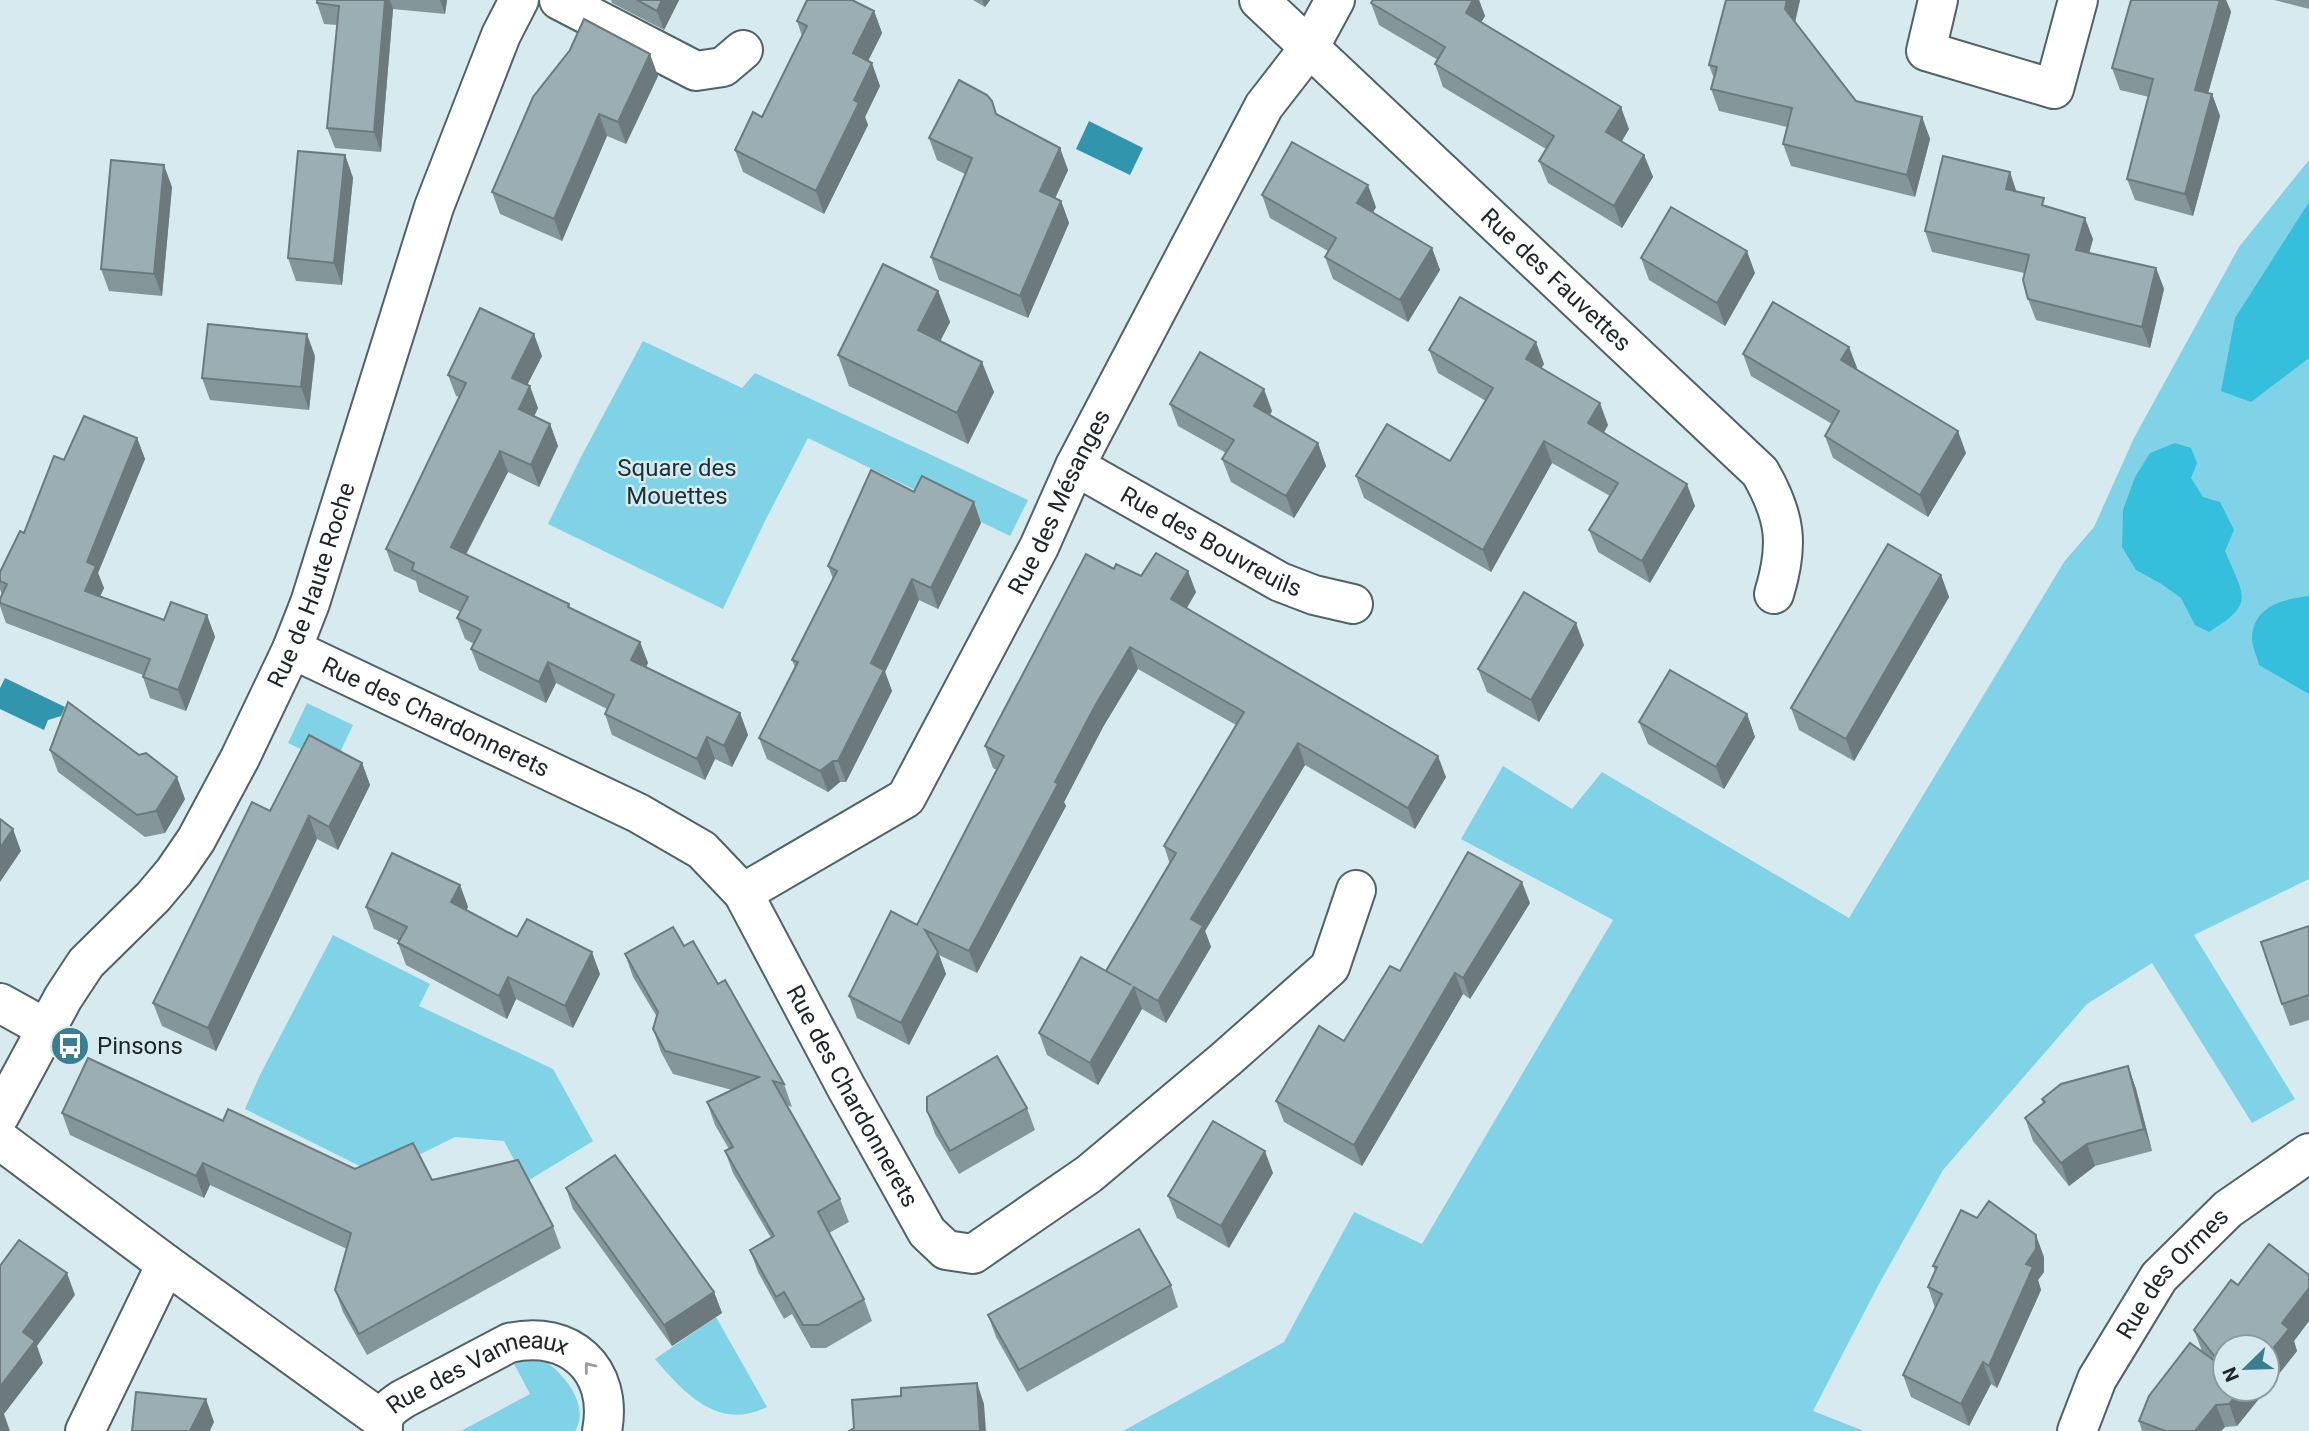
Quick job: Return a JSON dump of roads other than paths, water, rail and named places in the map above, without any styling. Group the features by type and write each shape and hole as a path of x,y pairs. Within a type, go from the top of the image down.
{"street":[{"name":"Rue de Haute Roche","path":"0,1115 86,963 153,897 196,840 240,758 292,649 310,603 434,207 501,35 519,0"},
{"path":"559,0 696,71 723,67 743,50"},
{"name":"Rue des Fauvettes","path":"1259,0 1760,472 1773,494 1781,519 1784,543 1782,567 1774,594"},
{"name":"Rue des Mésanges","path":"743,893 906,798 1039,547 1075,466 1264,106 1309,48 1335,0"},
{"path":"1938,0 1926,51 2054,89 2078,0"},
{"name":"Rue des Bouvreuils","path":"1075,466 1280,582 1314,595 1353,604"},
{"name":"Rue des Chardonnerets","path":"292,649 638,813 702,850 743,893 927,1232 946,1250 973,1254 1089,1174 1226,1059 1330,967 1356,890"},
{"path":"0,1003 47,1030"},
{"name":"Rue des Vanneaux","path":"0,1140 383,1425 388,1409 403,1399 509,1343 527,1339 546,1340 563,1345 579,1355 597,1377 605,1412 602,1431"},
{"name":"Rue des Ormes","path":"2077,1431 2097,1379 2159,1277 2228,1209 2309,1153"},
{"path":"85,1431 166,1264"}],"place":[{"name":"Pinsons","path":"70,1046"}],"park label":[{"name":"Square des Mouettes","path":"677,482"}]}
